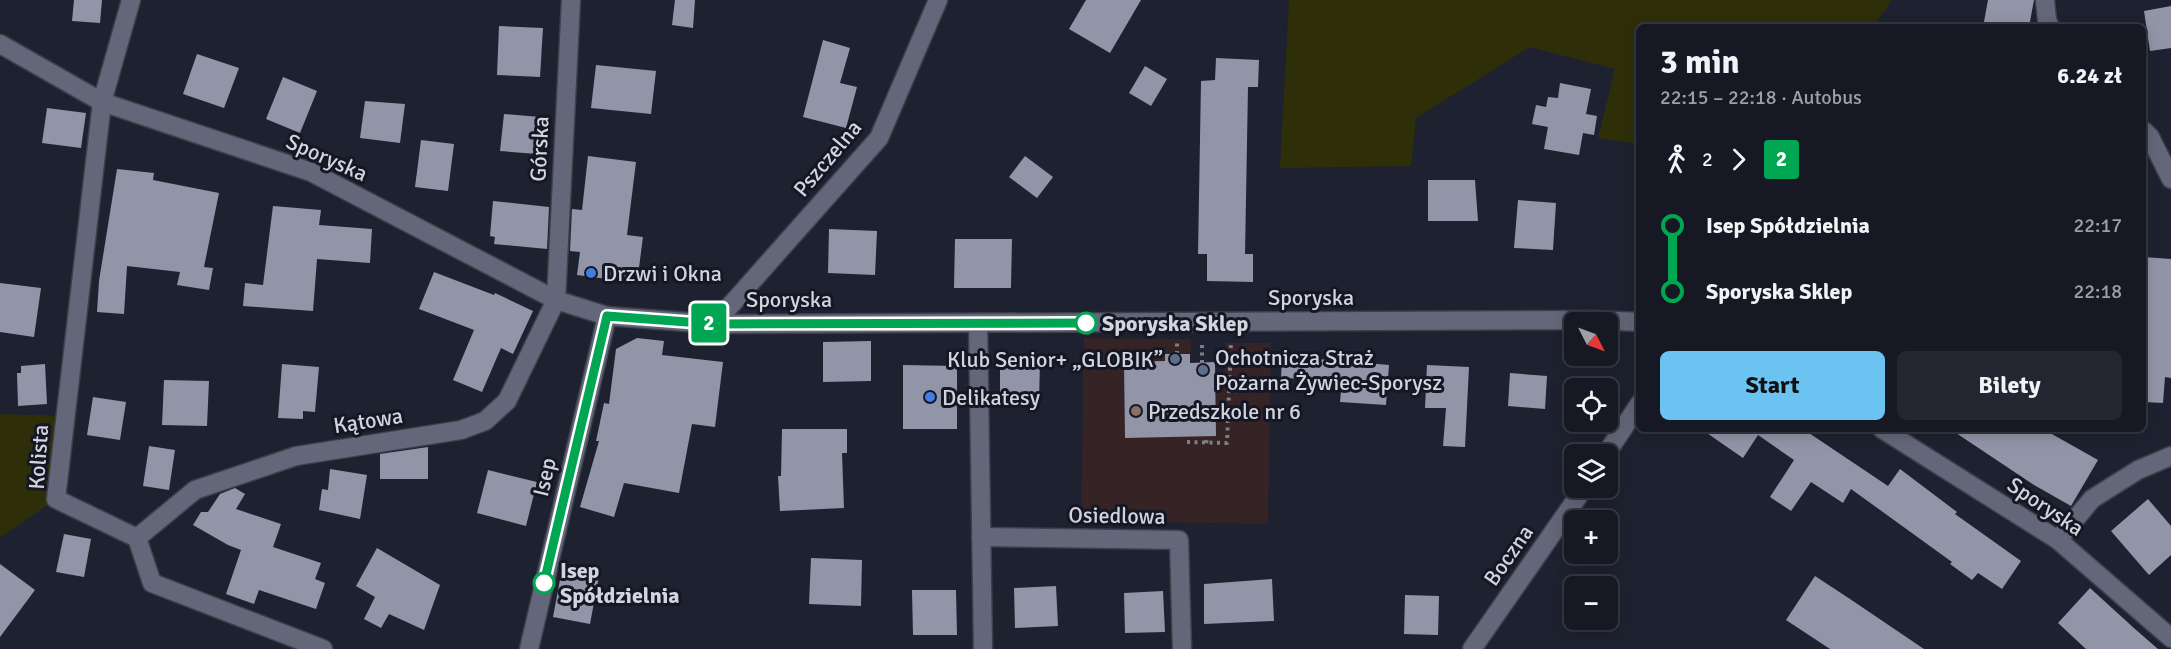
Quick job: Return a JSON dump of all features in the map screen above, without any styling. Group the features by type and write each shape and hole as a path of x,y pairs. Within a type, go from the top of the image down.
{"street":[{"path":"102,102 131,0"},
{"name":"Górska","path":"556,300 571,0"},
{"name":"Pszczelna","path":"714,324 879,138 938,0"},
{"path":"2045,0 2049,24"},
{"name":"Sporyska","path":"0,44 102,102 311,171 556,300 607,316 714,324 1573,320 1636,322"},
{"name":"Kolista","path":"102,102 56,499 137,538"},
{"path":"2146,133 2171,179"},
{"name":"Kątowa","path":"137,538 195,490 296,456 462,430 485,421 507,401 556,300"},
{"name":"Isep","path":"529,649 607,316"},
{"path":"978,323 983,649"},
{"path":"1612,444 1636,409"},
{"name":"Sporyska","path":"1887,432 2058,540 2171,638"},
{"path":"2058,540 2092,499 2138,470 2171,456"},
{"name":"Boczna","path":"1472,649 1577,498"},
{"name":"Osiedlowa","path":"981,537 1179,540 1182,649"},
{"path":"137,538 152,583 323,649"}],"path":[{"path":"1187,442 1227,443 1231,332"},
{"path":"1202,333 1202,363"},
{"path":"1206,442 1208,436"}],"shaded area":[{"path":"1289,0 1892,0 1875,24 1636,24 1636,144 1598,138 1615,69 1530,47 1416,118 1411,166 1280,168"},
{"name":"Przedszkole nr 6","path":"1084,338 1191,339 1189,435 1216,436 1216,387 1224,386 1225,343 1271,343 1268,524 1081,521"},
{"path":"0,414 66,416 56,499 0,538"}],"building":[{"path":"74,0 102,0 100,23 72,21"},
{"path":"675,0 695,0 693,28 672,25"},
{"path":"1086,0 1141,0 1110,53 1069,29"},
{"path":"1988,0 2034,0 2030,24 1984,24"},
{"path":"2171,6 2171,48 2150,51 2144,11"},
{"path":"499,26 543,28 540,77 497,75"},
{"path":"823,40 850,48 840,83 857,87 846,128 803,117"},
{"path":"197,54 239,68 224,108 183,94"},
{"path":"1216,58 1259,60 1258,87 1248,87 1245,254 1253,254 1253,282 1207,281 1207,254 1198,254 1201,81 1215,80"},
{"path":"596,65 656,71 651,114 591,108"},
{"path":"1145,66 1167,79 1151,106 1129,93"},
{"path":"283,77 317,91 300,133 266,119"},
{"path":"1560,83 1591,89 1586,114 1597,116 1594,135 1583,133 1579,155 1544,149 1548,127 1532,124 1536,105 1546,107 1548,97 1558,98"},
{"path":"365,101 405,104 400,143 360,138"},
{"path":"47,108 86,113 81,148 42,143"},
{"path":"504,114 540,117 537,154 500,151"},
{"path":"421,140 454,144 448,191 415,187"},
{"path":"588,156 636,162 627,235 643,237 637,283 577,275 580,252 570,251 572,209 582,210"},
{"path":"1025,156 1053,177 1037,198 1009,177"},
{"path":"117,169 154,173 153,180 219,193 204,267 213,268 209,290 177,285 180,272 127,266 124,314 97,312 99,281"},
{"path":"1428,180 1475,180 1478,221 1428,221"},
{"path":"1518,200 1556,203 1553,250 1514,248"},
{"path":"493,201 549,207 547,249 494,244 495,237 490,236"},
{"path":"273,206 321,210 319,225 372,229 370,263 317,259 313,311 243,306 245,283 263,285"},
{"path":"829,229 877,231 875,275 828,273"},
{"path":"955,239 1012,239 1011,288 954,288"},
{"path":"2146,257 2171,259 2171,378 2165,377 2163,403 2146,402"},
{"path":"434,272 494,295 495,293 533,311 513,354 501,348 482,392 453,380 474,330 419,309"},
{"path":"0,283 41,288 34,337 0,332"},
{"path":"637,338 664,341 662,355 723,362 715,427 692,424 679,493 624,483 614,517 580,507 599,441 596,441 604,403 609,404 616,349"},
{"path":"871,341 871,381 823,382 823,342"},
{"path":"1165,354 1190,354 1190,363 1215,362 1216,436 1125,438 1124,362 1165,361"},
{"path":"1282,356 1389,365 1386,405 1340,402 1342,380 1281,378"},
{"path":"1000,361 1040,361 1039,402 1000,402"},
{"path":"45,364 47,404 18,406 17,373 21,373 21,366"},
{"path":"282,364 319,367 315,412 303,411 303,419 278,418"},
{"name":"Delikatesy","path":"903,365 957,366 957,429 903,429"},
{"path":"1427,365 1469,367 1465,447 1443,446 1446,408 1425,408"},
{"path":"1510,373 1547,376 1545,409 1508,406"},
{"path":"164,380 209,381 207,426 162,425"},
{"path":"93,397 126,402 120,440 87,435"},
{"path":"782,429 847,429 847,453 842,453 844,508 780,511 778,476 781,476"},
{"path":"1705,432 1807,432 1888,486 1900,469 1957,512 1955,514 2021,561 2002,589 1978,573 1972,580 1950,564 1952,562 1851,489 1843,503 1811,482 1791,511 1770,497 1794,460 1758,435 1743,458"},
{"path":"1954,432 2048,432 2098,460 2071,506 2034,485"},
{"path":"149,446 175,450 169,490 143,486"},
{"path":"428,447 428,479 380,479 380,454"},
{"path":"330,469 367,475 360,519 319,510 322,489 328,490"},
{"path":"488,470 537,482 526,526 477,513"},
{"path":"235,488 245,494 236,509 281,524 273,547 321,563 315,579 325,583 316,609 259,590 254,604 226,594 241,550 193,525 201,512 208,512 220,494"},
{"path":"2148,499 2171,526 2171,555 2149,575 2111,531"},
{"path":"64,534 91,539 84,577 56,572"},
{"path":"377,548 440,585 424,630 389,614 381,628 364,619 375,597 356,586"},
{"path":"811,558 862,560 861,606 809,604"},
{"path":"0,564 35,590 0,637"},
{"path":"562,569 599,576 590,624 553,617"},
{"path":"1815,576 1924,649 1830,649 1786,620"},
{"path":"1272,579 1274,621 1204,624 1204,584"},
{"path":"1056,586 1058,626 1015,628 1014,588"},
{"path":"2090,588 2158,649 2086,649 2058,623"},
{"path":"912,590 956,590 957,635 913,635"},
{"path":"1163,591 1165,632 1125,633 1124,593"},
{"path":"1405,595 1439,596 1438,635 1404,634"}],"bus line":[{"name":"2","path":"544,583 607,316 714,324 1086,323"}],"place":[{"name":"Drzwi i Okna","path":"591,273"},
{"name":"Sporyska Sklep","path":"1086,323"},
{"name":"Klub Senior+ „GLOBIK”","path":"1175,359"},
{"name":"Ochotnicza Straż Pożarna Żywiec-Sporysz","path":"1203,370"},
{"name":"Delikatesy","path":"930,397"},
{"name":"Przedszkole nr 6","path":"1136,411"},
{"name":"Isep Spółdzielnia","path":"544,583"}]}
